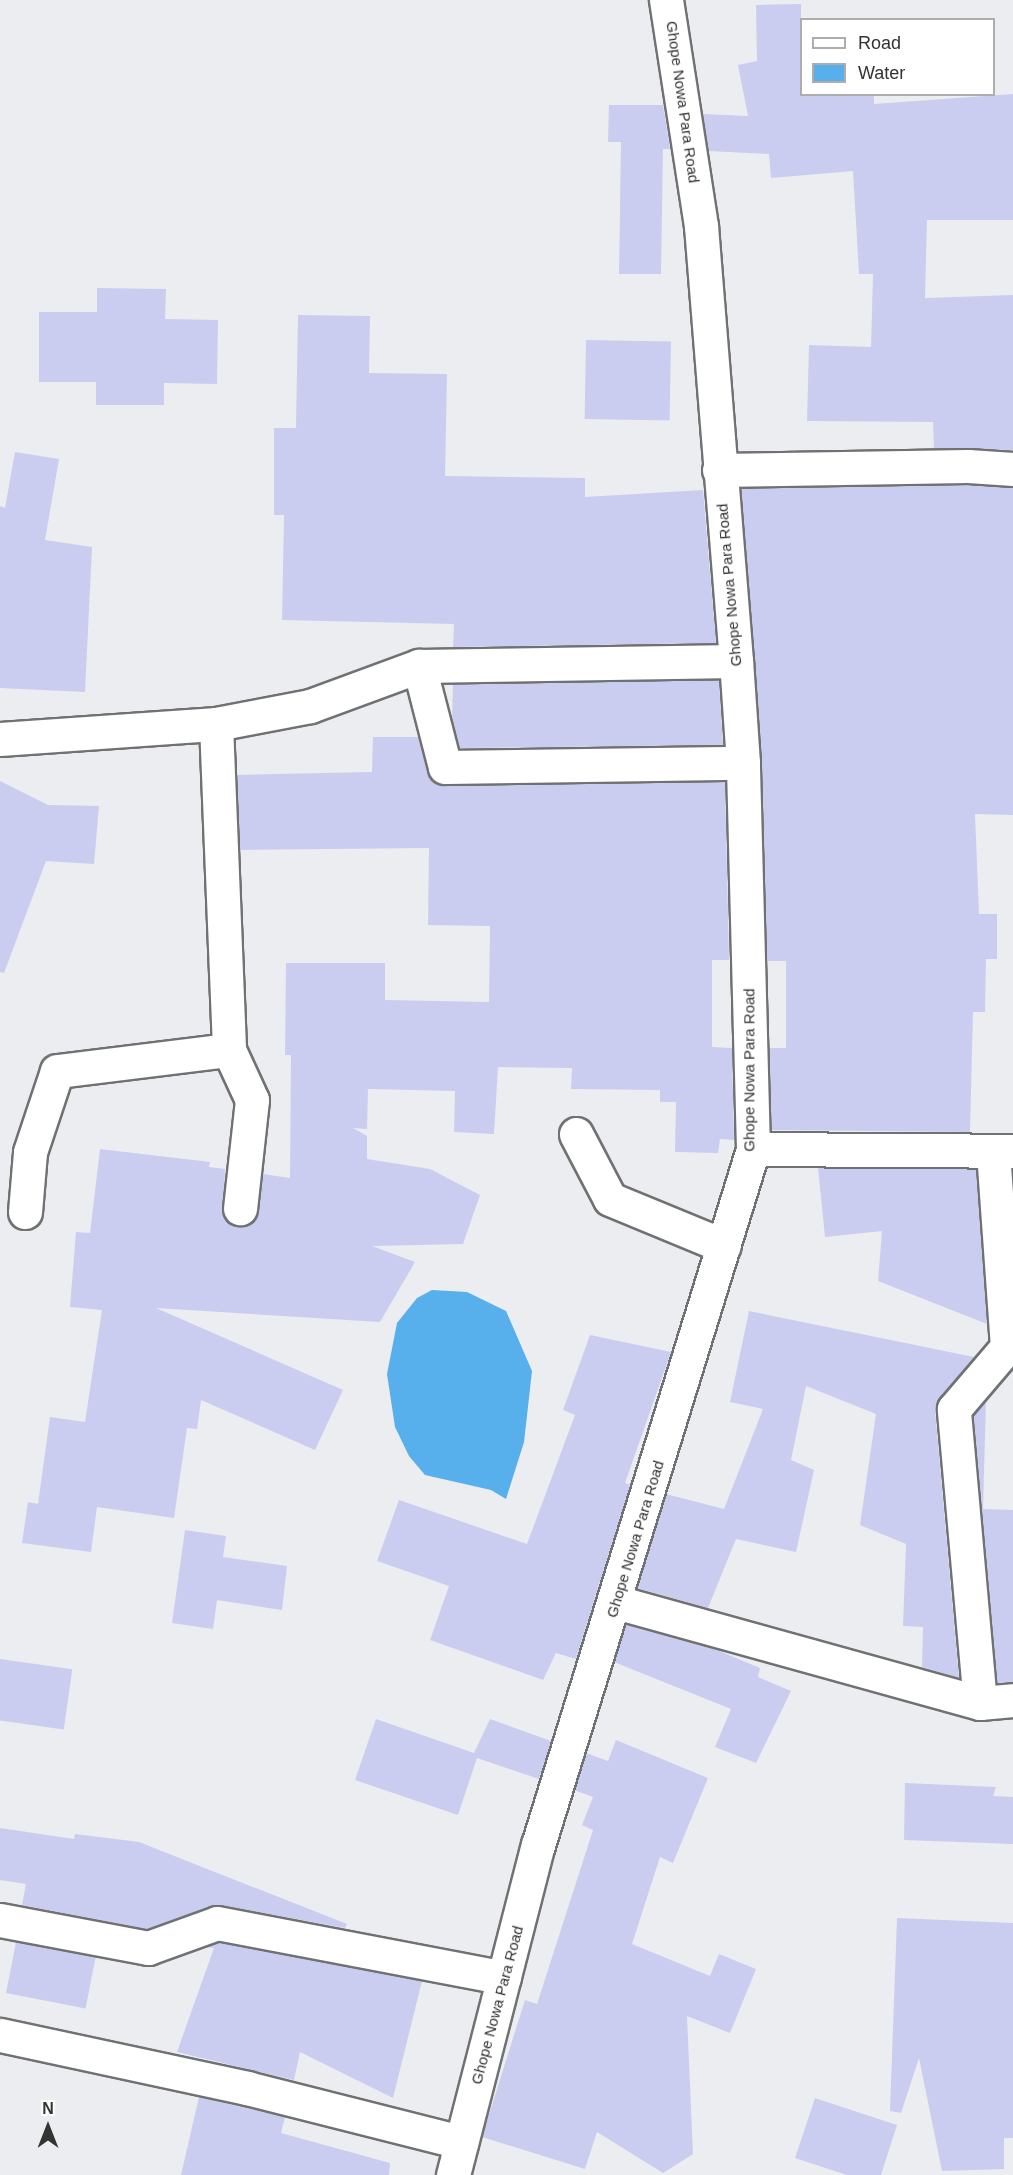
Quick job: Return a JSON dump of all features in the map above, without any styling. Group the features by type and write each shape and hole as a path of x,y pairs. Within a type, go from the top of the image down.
{"street":[{"name":"Ghope Nowa Para Road","path":"453,2175 538,1845 616,1602 753,1149 743,763 701,226 675,2"},
{"path":"719,470 969,466 1013,469"},
{"path":"0,739 216,724 310,706 419,666 736,661"},
{"path":"419,666 444,767 743,763"},
{"path":"216,724 229,1050 252,1100 240,1208"},
{"path":"25,1212 30,1152 57,1071 229,1050"},
{"path":"576,1134 610,1199 724,1246"},
{"path":"753,1149 1003,1151 1007,1347 954,1409 980,1703"},
{"path":"616,1602 980,1703 1013,1700"},
{"path":"0,1920 148,1948 217,1923 504,1978"},
{"path":"0,2035 247,2088 461,2142"}],"water":[{"path":"432,1290 467,1292 506,1311 532,1371 524,1442 506,1499 491,1490 425,1475 409,1456 395,1427 387,1374 397,1323 417,1298"}],"building":[{"path":"801,4 800,96 874,96 874,104 1013,94 1013,220 927,220 925,298 1013,295 1013,450 934,448 933,422 807,421 809,345 871,347 873,274 859,274 853,171 771,178 769,154 708,151 703,114 748,116 738,65 757,61 756,5"},
{"path":"609,105 663,105 670,149 663,149 661,274 619,274 621,142 608,142"},
{"path":"97,288 166,289 165,319 218,320 217,384 164,383 164,405 96,405 96,382 39,382 39,312 97,312"},
{"path":"298,315 370,316 369,373 447,374 445,476 585,478 585,497 703,490 716,643 453,647 454,624 282,620 284,515 274,515 274,428 296,428"},
{"path":"586,340 671,341 670,420 585,419"},
{"path":"15,452 59,459 45,540 92,547 85,692 0,688 0,506 5,508"},
{"path":"968,485 1013,488 1013,815 975,814 979,914 997,914 997,959 986,959 985,1012 973,1012 970,1132 771,1130 769,1048 786,1048 786,961 767,961 762,762 741,488"},
{"path":"719,680 723,745 459,748 452,719 453,684"},
{"path":"373,737 418,737 430,779 445,786 725,782 729,960 712,960 712,1047 732,1048 734,1140 720,1139 718,1153 675,1152 676,1102 660,1102 660,1090 571,1089 572,1068 498,1067 494,1134 454,1132 455,1091 368,1089 367,1129 353,1128 367,1136 367,1159 430,1169 480,1195 463,1244 372,1246 415,1262 380,1322 156,1308 343,1390 315,1450 201,1400 197,1429 187,1428 174,1518 97,1507 91,1552 22,1543 28,1502 38,1504 50,1417 85,1422 102,1310 70,1307 76,1232 90,1233 100,1149 210,1162 209,1167 225,1169 223,1215 229,1223 247,1225 258,1211 263,1174 290,1178 291,1055 285,1055 286,963 385,963 385,1000 489,1002 490,926 428,925 429,848 240,850 237,775 372,772"},
{"path":"0,781 48,805 99,806 94,864 46,861 4,973 0,972"},
{"path":"818,1168 976,1169 987,1324 878,1281 882,1231 825,1237"},
{"path":"749,1311 974,1357 940,1397 935,1410 959,1678 922,1667 923,1627 903,1626 906,1544 860,1525 876,1414 806,1386 791,1460 814,1470 796,1552 736,1539 708,1608 637,1588 666,1494 724,1509 763,1409 730,1402"},
{"path":"590,1335 671,1352 625,1483 630,1485 576,1659 556,1653 543,1680 430,1640 449,1586 377,1561 399,1500 527,1544 575,1415 563,1410"},
{"path":"986,1401 983,1509 1013,1510 1013,1682 997,1683 973,1415"},
{"path":"185,1530 226,1536 223,1557 287,1566 282,1610 217,1600 213,1629 172,1623"},
{"path":"626,1624 712,1648 760,1668 758,1677 791,1691 756,1763 715,1747 731,1709 614,1662"},
{"path":"0,1659 72,1669 64,1730 0,1721"},
{"path":"376,1719 474,1753 490,1719 551,1741 539,1779 477,1758 458,1815 355,1780"},
{"path":"616,1740 708,1778 673,1863 660,1857 632,1944 710,1976 719,1954 756,1969 730,2033 687,2016 693,2154 663,2173 597,2132 585,2169 482,2137 525,2000 537,2004 593,1830 582,1825 593,1797 574,1790 586,1753 608,1761"},
{"path":"905,1783 996,1787 993,1796 1013,1797 1013,1844 904,1840"},
{"path":"0,1828 74,1839 75,1834 139,1842 347,1924 345,1928 220,1905 146,1929 22,1905 26,1884 0,1880"},
{"path":"897,1918 1013,1923 1013,2138 1004,2138 1004,2169 942,2171 919,2058 901,2113 890,2111"},
{"path":"16,1942 96,1957 86,2009 6,1993"},
{"path":"219,1942 422,1981 393,2098 300,2052 294,2080 177,2052 214,1948 206,1947"},
{"path":"199,2097 285,2117 281,2133 390,2163 389,2175 181,2175"},
{"path":"815,2098 897,2125 881,2175 847,2175 795,2158"}]}
